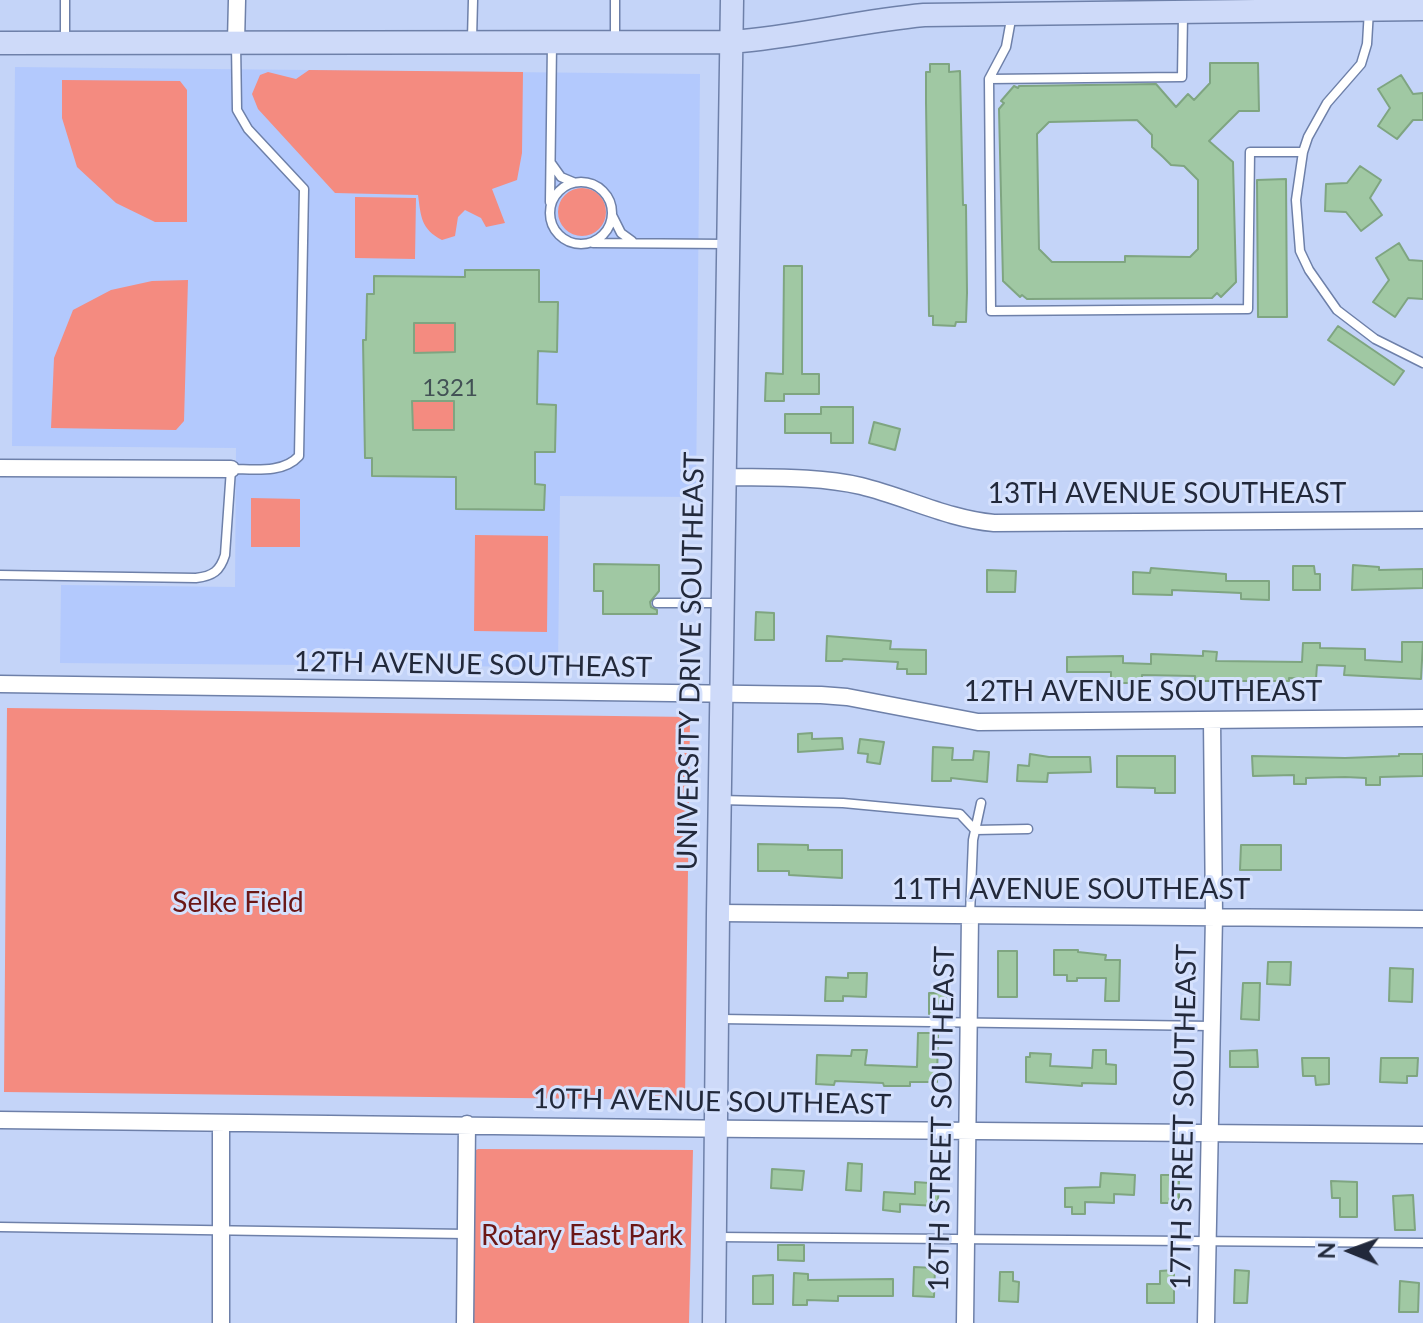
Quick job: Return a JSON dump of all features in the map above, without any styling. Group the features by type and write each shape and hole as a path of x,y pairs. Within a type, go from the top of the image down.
{"street":[{"path":"236,42 237,0"},
{"name":"UNIVERSITY DRIVE SOUTHEAST","path":"714,1323 732,0"},
{"path":"0,43 732,42 770,39 869,20 1012,7 1184,11 1423,9"},
{"path":"0,468 231,469"},
{"name":"13TH AVENUE SOUTHEAST","path":"724,477 813,479 850,484 961,518 994,523 1423,520"},
{"name":"12TH AVENUE SOUTHEAST","path":"0,684 847,697 978,722 1423,718"},
{"name":"17TH STREET SOUTHEAST","path":"1206,1323 1214,916 1212,720"},
{"name":"11TH AVENUE SOUTHEAST","path":"718,913 1423,919"},
{"name":"16TH STREET SOUTHEAST","path":"965,1323 970,1131 970,915"},
{"name":"10TH AVENUE SOUTHEAST","path":"0,1120 467,1124 718,1130 1423,1135"},
{"path":"221,1123 221,1323"},
{"path":"465,1323 467,1124"}],"lane":[{"path":"65,0 65,42"},
{"path":"472,43 473,0"},
{"path":"615,0 615,43"},
{"path":"1012,7 1011,32 989,79 991,311 1248,309 1250,152 1303,152"},
{"path":"1369,10 1367,44 1361,64 1327,103 1303,152 1297,186 1296,224 1300,251 1309,270 1337,310 1393,350 1423,363"},
{"path":"989,79 1182,77 1184,11"},
{"path":"0,575 196,578 215,573 225,555 231,469 280,468 292,464 299,456 304,189 248,129 237,110 236,42"},
{"path":"552,43 550,210 553,226 569,241 584,243 728,244"},
{"path":"551,163 561,177 574,183 589,183 603,191 621,233 636,243"},
{"path":"550,210 555,196 574,183"},
{"path":"584,243 592,242 606,231 612,215"},
{"path":"657,603 722,603"},
{"path":"719,800 843,803 960,814 975,830 1028,829"},
{"path":"970,915 975,830 981,803"},
{"path":"716,1019 1211,1026"},
{"path":"0,1227 466,1234"},
{"path":"716,1237 1423,1243"}],"shaded area":[{"path":"15,67 700,74 696,497 560,496 558,667 60,663 61,585 235,587 236,448 12,446"}],"green space":[{"path":"309,70 523,72 522,153 517,180 492,189 505,223 486,227 481,218 465,210 458,217 455,236 442,240 426,227 418,195 335,193 258,109 252,94 260,75 268,72 296,79"},
{"path":"62,80 180,81 187,90 187,222 155,222 116,203 77,167 62,118"},
{"path":"582,188 599,195 606,212 599,229 582,236 565,229 558,212 565,195"},
{"path":"355,197 416,198 415,259 355,258"},
{"path":"188,280 184,421 176,430 51,428 54,358 73,310 111,290 152,281"},
{"path":"414,323 455,323 455,355 444,352 414,354"},
{"path":"412,399 454,399 454,430 413,430"},
{"path":"251,498 300,499 300,547 251,547"},
{"path":"475,535 548,536 547,632 474,631"},
{"name":"Selke Field","path":"7,708 690,717 685,1100 4,1092"},
{"name":"Rotary East Park","path":"693,1150 689,1323 471,1323 474,1151"}],"building":[{"path":"1210,63 1258,63 1259,111 1239,111 1209,141 1233,162 1236,282 1221,297 1217,293 1212,298 1027,299 1022,295 1020,297 1003,281 999,109 1004,103 1001,101 1014,86 1156,84 1176,107 1188,94 1194,100 1210,83","holes":["1137,120 1152,135 1152,147 1171,165 1184,166 1198,180 1198,249 1190,257 1125,256 1125,262 1052,262 1039,249 1037,134 1049,122"]},
{"path":"930,64 949,64 949,72 960,71 967,293 966,322 956,322 955,326 933,325 933,316 929,316 926,72 930,72"},
{"path":"1401,75 1413,94 1423,93 1423,120 1413,120 1397,139 1378,126 1390,108 1378,89"},
{"path":"1360,166 1381,180 1370,198 1382,215 1361,231 1346,212 1325,211 1326,184 1347,183"},
{"path":"1286,179 1287,317 1258,317 1257,180"},
{"path":"1399,243 1409,260 1423,261 1423,299 1408,298 1395,317 1373,302 1389,280 1376,258"},
{"path":"784,266 802,266 802,374 819,374 819,394 784,394 784,401 765,401 766,373 783,374"},
{"path":"465,270 539,270 539,302 558,302 557,352 538,351 537,404 556,405 555,452 535,452 535,484 545,485 544,510 456,509 456,477 372,476 372,458 365,458 363,340 366,340 367,294 374,294 374,276 465,277","holes":["414,323 455,323 455,352 414,353","412,401 454,401 454,430 413,430"]},
{"path":"1338,326 1404,371 1394,385 1328,340"},
{"path":"821,407 853,407 853,443 831,443 831,433 785,433 785,414 821,414"},
{"path":"874,422 900,429 895,450 869,443"},
{"path":"594,564 659,565 659,591 650,602 657,614 603,614 603,591 594,591"},
{"path":"1353,565 1379,567 1379,570 1423,569 1423,588 1352,590"},
{"path":"1293,566 1314,566 1315,574 1320,574 1320,590 1293,590"},
{"path":"1151,568 1226,574 1226,581 1269,581 1269,600 1241,599 1241,593 1172,590 1172,595 1133,594 1133,572 1150,573"},
{"path":"987,570 1016,571 1015,592 987,592"},
{"path":"756,612 774,613 774,640 755,640"},
{"path":"827,636 891,641 890,649 926,650 926,674 907,674 907,669 897,669 898,662 826,661"},
{"path":"1402,642 1423,642 1421,679 1344,675 1345,666 1317,665 1316,679 1289,678 1289,681 1195,681 1195,676 1142,675 1142,683 1111,683 1111,672 1067,672 1067,657 1123,656 1123,663 1151,664 1151,654 1203,656 1203,651 1217,652 1216,661 1302,662 1303,643 1320,643 1320,648 1365,649 1365,660 1402,662"},
{"path":"812,733 812,739 842,738 843,749 798,752 798,734"},
{"path":"860,739 884,742 880,764 867,762 868,754 858,753"},
{"path":"933,747 953,748 952,760 973,760 974,751 989,752 987,782 951,778 951,781 932,781"},
{"path":"1030,754 1090,757 1091,772 1048,773 1047,782 1017,781 1018,765 1029,766"},
{"path":"1423,754 1423,776 1380,777 1380,785 1366,785 1366,778 1306,778 1306,784 1294,784 1294,775 1253,776 1252,756 1345,758"},
{"path":"1117,756 1175,756 1175,793 1155,793 1155,788 1117,787"},
{"path":"758,844 808,845 808,850 842,850 842,878 789,875 789,871 758,871"},
{"path":"1241,845 1281,845 1281,870 1240,870"},
{"path":"1054,950 1078,950 1106,955 1105,960 1120,960 1119,1001 1105,1001 1106,978 1067,981 1067,975 1054,975"},
{"path":"998,951 1017,951 1017,997 998,997"},
{"path":"1268,962 1291,962 1290,985 1267,984"},
{"path":"1390,968 1413,969 1412,1002 1389,1001"},
{"path":"848,973 867,973 866,997 843,996 843,1001 825,1001 826,977 848,978"},
{"path":"1243,983 1260,983 1259,1020 1241,1019"},
{"path":"929,993 946,993 946,1015 929,1014"},
{"path":"918,1033 938,1033 937,1082 910,1082 910,1086 835,1081 834,1085 816,1084 817,1055 851,1056 852,1050 867,1050 865,1065 917,1067"},
{"path":"1093,1050 1106,1050 1106,1064 1116,1065 1116,1084 1082,1083 1082,1086 1026,1082 1026,1057 1030,1057 1030,1053 1051,1054 1050,1066 1092,1068"},
{"path":"1257,1050 1258,1067 1230,1067 1230,1051"},
{"path":"1302,1058 1329,1058 1329,1084 1316,1085 1315,1076 1303,1076"},
{"path":"1381,1058 1418,1058 1417,1076 1407,1076 1407,1083 1380,1082"},
{"path":"848,1163 862,1164 861,1191 846,1190"},
{"path":"772,1169 804,1171 802,1190 771,1188"},
{"path":"1101,1173 1135,1175 1134,1195 1114,1194 1114,1203 1085,1202 1085,1214 1072,1214 1072,1207 1065,1207 1065,1188 1100,1187"},
{"path":"1161,1175 1179,1175 1179,1203 1161,1203"},
{"path":"1331,1181 1357,1182 1357,1217 1340,1217 1340,1198 1332,1198"},
{"path":"915,1182 929,1183 929,1189 939,1190 937,1206 900,1204 900,1212 883,1210 884,1192 915,1194"},
{"path":"1413,1195 1415,1230 1395,1230 1393,1196"},
{"path":"778,1245 804,1245 804,1261 778,1260"},
{"path":"914,1267 935,1268 934,1297 913,1296"},
{"path":"1174,1270 1174,1303 1147,1303 1147,1284 1160,1284 1160,1271"},
{"path":"1235,1270 1249,1271 1247,1303 1234,1303"},
{"path":"1000,1272 1013,1272 1013,1281 1019,1282 1018,1302 999,1301"},
{"path":"794,1273 808,1274 808,1280 893,1279 893,1296 838,1296 838,1301 807,1300 807,1305 793,1305"},
{"path":"773,1275 773,1304 753,1304 753,1276"},
{"path":"1400,1281 1419,1283 1418,1312 1399,1312"}]}
